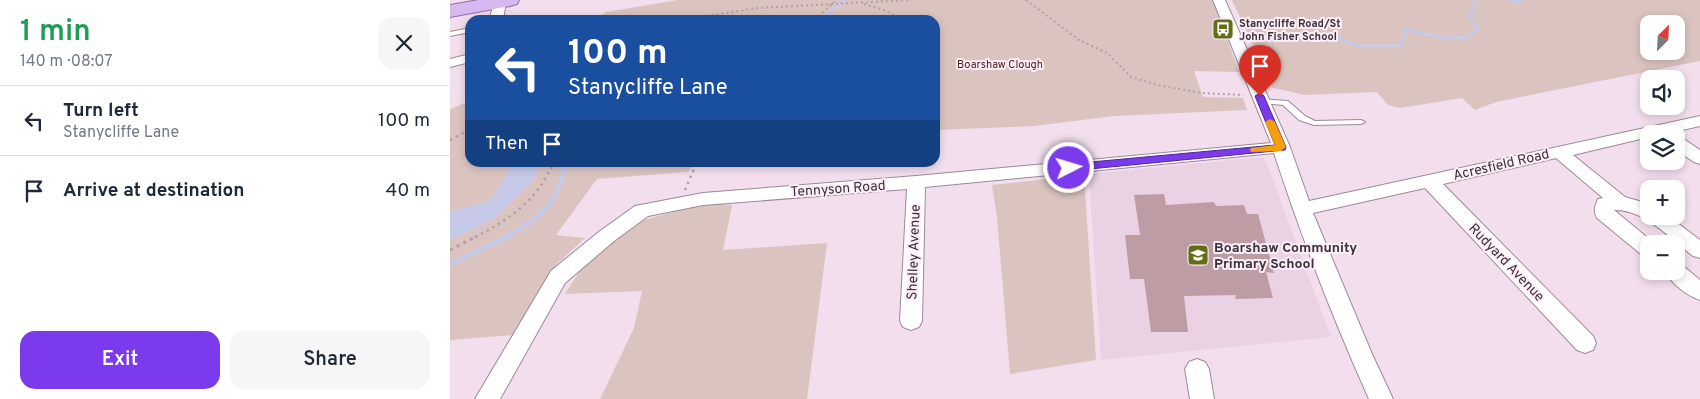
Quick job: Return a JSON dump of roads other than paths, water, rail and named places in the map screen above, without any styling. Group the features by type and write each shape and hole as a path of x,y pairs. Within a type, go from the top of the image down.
{"main road":[{"path":"450,11 502,7"}],"street":[{"path":"1219,0 1281,147 1302,209 1360,354 1382,399"},
{"path":"450,63 465,59"},
{"name":"Acresfield Road","path":"1685,125 1700,121"},
{"name":"Acresfield Road","path":"1302,209 1558,151 1640,136"},
{"name":"Tennyson Road","path":"487,399 558,277 607,236 642,211 703,199 916,182 1281,147"},
{"path":"1685,148 1700,158"},
{"path":"1558,151 1619,202"},
{"name":"Rudyard Avenue","path":"1429,181 1583,344"},
{"name":"Shelley Avenue","path":"911,321 916,182"},
{"path":"1640,207 1619,202 1605,204 1604,213 1640,243"},
{"path":"1666,225 1700,251"},
{"path":"1685,279 1700,292"},
{"path":"1197,369 1202,399"}],"lane":[{"path":"450,34 465,31"},
{"path":"1261,98 1283,102 1302,118 1314,124 1361,122"}],"water":[{"path":"511,167 538,167 535,178 494,219 450,240 450,212 491,200"}],"waterway":[{"path":"827,15 844,0"},
{"path":"1270,39 1333,36 1359,46 1399,46 1406,30 1441,37 1465,38 1478,29 1470,17 1475,7 1474,0"},
{"path":"1508,0 1517,2 1522,0"},
{"path":"506,237 529,223 546,207 559,188 565,167"},
{"path":"450,264 509,236"}],"place":[{"name":"Stanycliffe Road/St John Fisher School","path":"1223,29"},
{"name":"Boarshaw Community Primary School","path":"1198,255"}],"park label":[{"name":"Boarshaw Clough","path":"1000,64"}]}
